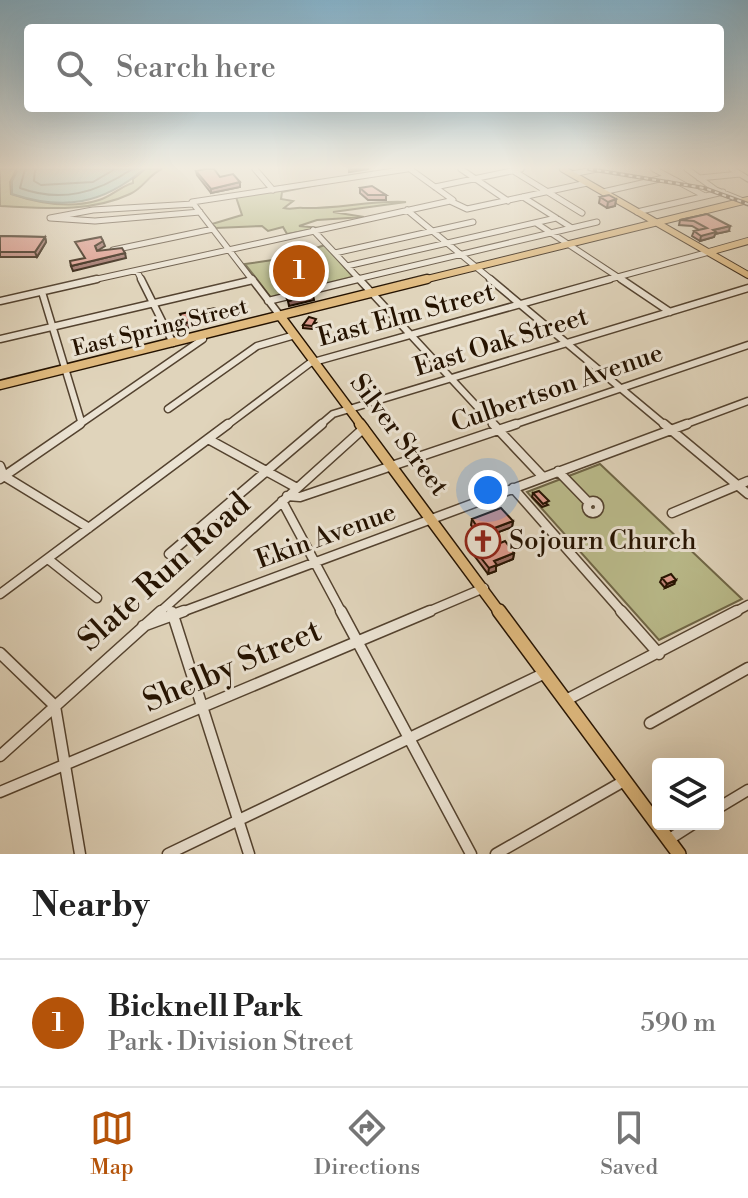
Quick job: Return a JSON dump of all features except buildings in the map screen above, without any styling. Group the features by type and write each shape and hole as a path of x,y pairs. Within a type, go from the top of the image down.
{"main road":[{"path":"632,209 748,275"},
{"name":"East Spring Street","path":"0,385 718,209"},
{"name":"East Elm Street","path":"709,252 748,241"},
{"name":"Silver Street","path":"281,317 679,854"}],"street":[{"path":"98,209 56,213 50,218 95,221 200,212"},
{"name":"Silver Street","path":"198,209 281,317"},
{"path":"0,301 412,209"},
{"path":"542,209 572,228"},
{"path":"575,209 582,213"},
{"path":"637,212 650,209"},
{"path":"407,210 748,494"},
{"path":"347,266 556,218"},
{"path":"335,253 473,222"},
{"path":"268,301 597,222"},
{"path":"536,223 572,244 670,312"},
{"path":"102,252 213,229"},
{"path":"313,230 543,477"},
{"name":"East Elm Street","path":"0,594 314,361 709,252"},
{"path":"137,271 173,343"},
{"path":"0,339 253,280"},
{"name":"East Oak Street","path":"169,554 333,414 748,288"},
{"path":"42,292 81,421"},
{"path":"168,409 257,346 295,335"},
{"path":"2,478 203,339 201,336"},
{"name":"Culbertson Avenue","path":"285,498 300,497 748,345"},
{"name":"Ekin Avenue","path":"143,626 748,401"},
{"name":"Slate Run Road","path":"0,756 364,428"},
{"path":"208,439 297,488"},
{"path":"0,466 2,478"},
{"path":"558,471 589,503"},
{"path":"2,478 89,528"},
{"path":"672,513 748,481"},
{"path":"513,488 659,654"},
{"path":"285,498 471,854"},
{"path":"48,559 97,598"},
{"name":"Shelby Street","path":"0,792 484,588"},
{"path":"169,602 249,854"},
{"path":"565,700 659,654 748,605"},
{"path":"0,653 55,706 80,854"},
{"path":"650,723 748,668"},
{"path":"168,854 545,673"},
{"path":"496,854 624,781"},
{"path":"724,804 748,790"},
{"path":"668,840 684,830"}],"shaded area":[{"path":"240,209 356,209 333,212 364,217 317,220 299,226 320,228 287,234 283,227 268,231 262,226 216,228 212,224 242,215"},
{"path":"325,245 355,279 272,299 245,264 286,258"},
{"path":"600,464 742,599 659,640 527,492"}],"place":[{"name":"Bicknell Park","path":"299,271"},
{"name":"Sojourn Church","path":"483,541"}]}
